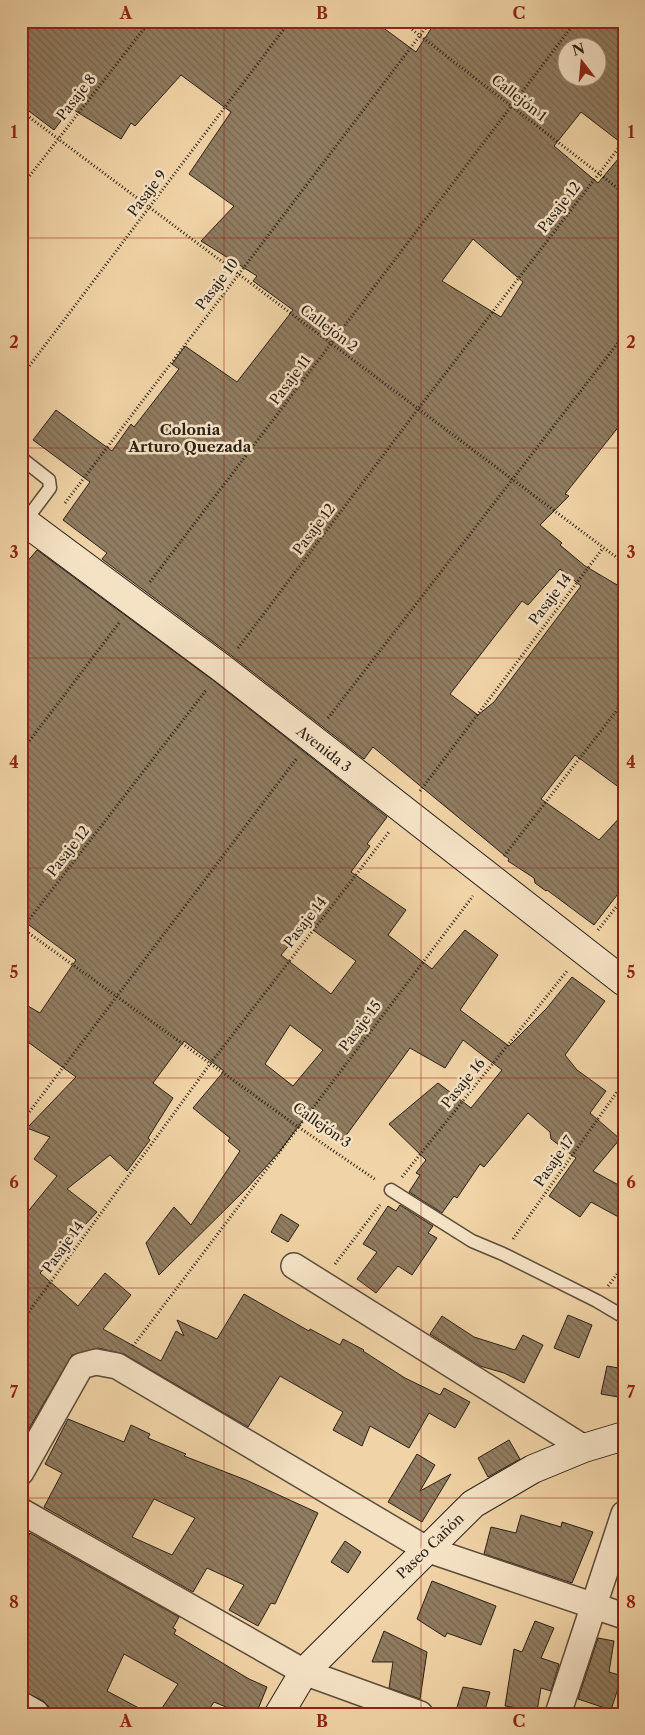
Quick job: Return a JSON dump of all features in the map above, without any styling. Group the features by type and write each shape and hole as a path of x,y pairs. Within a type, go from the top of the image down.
{"street":[{"name":"Avenida 3","path":"27,526 222,669 624,982"},
{"path":"294,1266 584,1448"},
{"path":"21,1472 81,1366 96,1362 117,1366 426,1549 624,1616"},
{"name":"Paseo Cañón","path":"278,1714 304,1672 473,1504 533,1469 584,1448 624,1436"},
{"path":"21,1511 304,1672 420,1714"},
{"path":"558,1714 624,1514"},
{"path":"21,1706 35,1714"}],"lane":[{"path":"21,458 49,480 50,488 27,526"},
{"path":"391,1190 472,1241 503,1254 597,1301 624,1317"}],"path":[{"name":"Pasaje 8","path":"21,187 150,21"},
{"name":"Pasaje 9","path":"21,377 151,208 290,21"},
{"name":"Callejón 1","path":"401,21 624,193"},
{"name":"Pasaje 10","path":"21,561 27,526 239,274 431,21"},
{"name":"Pasaje 11","path":"21,752 576,21"},
{"name":"Callejón 2","path":"21,111 624,563"},
{"name":"Pasaje 12","path":"22,929 624,141"},
{"name":"Pasaje 14","path":"21,1307 28,1313 210,1064 405,811 603,548"},
{"name":"Pasaje 15","path":"117,1366 297,1126 624,701"},
{"name":"Pasaje 16","path":"321,1283 391,1190 624,897"},
{"name":"Callejón 3","path":"22,929 297,1126 391,1190"},
{"name":"Pasaje 17","path":"503,1254 624,1082"},
{"path":"597,1301 624,1265"}],"building":[{"path":"21,21 374,21 416,52 436,21 624,21 624,145 581,112 554,146 598,183 624,152 624,420 565,494 569,496 540,525 562,543 560,545 585,566 624,589 624,791 575,755 541,799 599,840 624,813 624,886 594,925 535,883 534,878 508,861 509,859 373,747 364,759 232,656 102,559 107,553 63,520 90,482 33,440 56,410 112,451 131,424 134,427 179,369 172,364 185,346 237,382 293,310 253,281 257,276 201,241 234,206 189,174 231,112 181,75 135,126 131,123 121,139 70,109 54,130 21,105","holes":["473,239 523,282 501,317 442,281","560,569 581,586 494,702 478,715 450,694 522,601 528,605"]},
{"path":"37,550 214,681 387,817 367,844 370,846 351,872 406,910 388,935 432,969 465,930 498,955 460,1010 509,1046 547,1008 572,977 605,1001 565,1055 577,1070 606,1091 590,1113 620,1139 593,1171 624,1188 624,1220 591,1202 580,1217 549,1196 576,1158 551,1139 550,1132 528,1113 484,1167 480,1164 457,1198 454,1196 442,1213 409,1192 420,1175 416,1173 426,1160 389,1124 438,1083 471,1108 502,1070 463,1040 445,1068 410,1048 342,1141 307,1115 280,1151 247,1188 159,1275 146,1243 174,1207 191,1225 240,1151 228,1141 230,1138 193,1108 224,1071 184,1041 153,1083 173,1098 148,1138 150,1140 127,1171 110,1155 67,1189 97,1212 40,1273 78,1306 105,1273 131,1295 103,1329 161,1361 176,1331 184,1336 177,1320 217,1339 244,1294 309,1331 310,1329 340,1345 343,1339 364,1350 405,1378 440,1395 444,1388 470,1402 455,1428 429,1413 409,1448 370,1426 362,1446 333,1430 343,1412 280,1376 248,1427 124,1354 98,1348 72,1355 27,1432 24,1430 21,1433 21,1220 57,1176 34,1159 50,1137 27,1128 76,1077 21,1037 21,1002 40,1013 76,960 21,919 21,569","holes":["306,925 356,961 331,994 281,955","290,1025 323,1050 293,1086 265,1064"]},
{"path":"400,1205 433,1226 428,1233 437,1238 412,1275 398,1266 376,1293 357,1279 377,1252 363,1244 388,1206 396,1211"},
{"path":"281,1214 299,1225 288,1242 271,1232"},
{"path":"568,1315 592,1325 579,1358 554,1348"},
{"path":"442,1316 474,1337 515,1350 523,1335 543,1345 524,1383 504,1373 480,1366 430,1334"},
{"path":"607,1366 624,1369 624,1398 601,1394"},
{"path":"68,1419 124,1442 131,1425 150,1434 148,1438 186,1454 184,1456 246,1480 318,1513 275,1604 271,1603 258,1626 229,1610 244,1585 207,1568 193,1592 44,1507 62,1473 45,1464","holes":["154,1499 195,1518 172,1555 132,1537"]},
{"path":"509,1440 520,1459 488,1477 478,1458"},
{"path":"417,1454 435,1465 420,1491 451,1474 422,1522 388,1502"},
{"path":"521,1515 561,1527 562,1522 593,1532 572,1583 484,1554 491,1527 516,1533"},
{"path":"30,1533 179,1617 173,1628 176,1630 174,1634 249,1679 267,1687 256,1714 243,1714 214,1702 206,1714 158,1714 178,1684 124,1654 107,1691 150,1714 51,1714 49,1707 43,1701 21,1690 21,1550"},
{"path":"345,1541 361,1552 348,1573 331,1562"},
{"path":"432,1581 496,1606 481,1645 447,1633 445,1637 417,1619"},
{"path":"535,1621 554,1628 541,1658 559,1664 551,1691 541,1688 537,1711 505,1706 514,1649 522,1652"},
{"path":"384,1631 427,1652 420,1699 389,1688 393,1662 372,1662"},
{"path":"598,1638 614,1641 609,1672 622,1676 611,1710 578,1699"},
{"path":"463,1687 490,1692 484,1714 455,1714"}],"district":[{"name":"Colonia Arturo Quezada","path":"190,438"}]}
